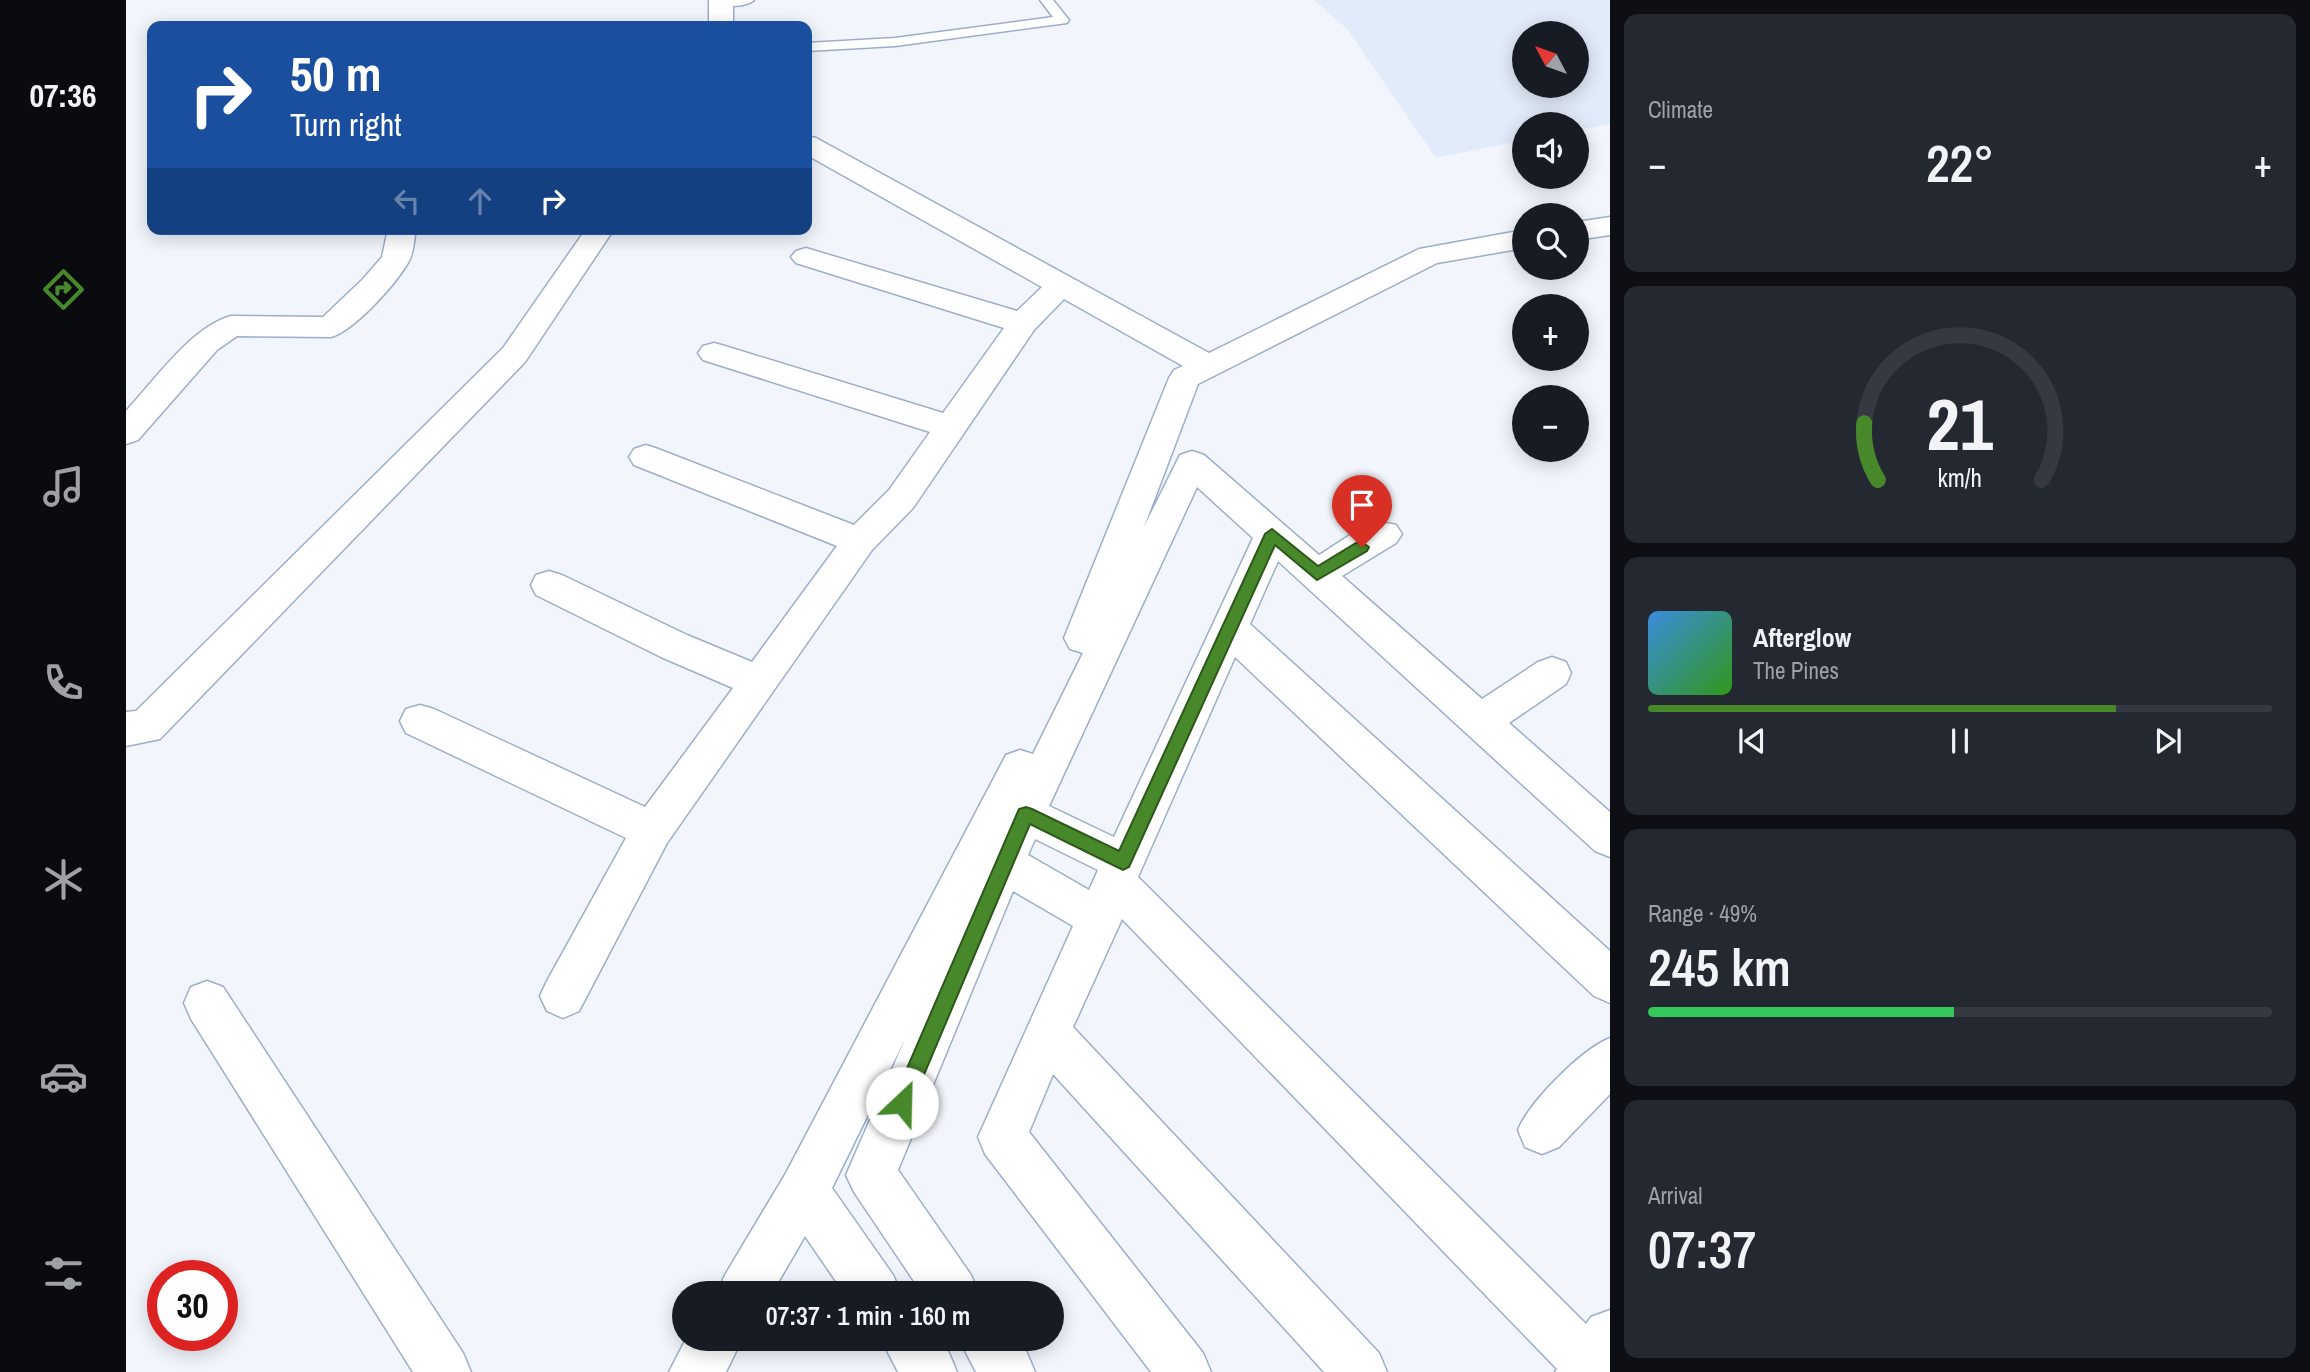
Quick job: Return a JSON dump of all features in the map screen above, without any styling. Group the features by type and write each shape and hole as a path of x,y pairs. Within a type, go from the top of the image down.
{"street":[{"path":"721,1 721,21"},
{"path":"812,147 1208,366"},
{"path":"1589,229 1610,226"},
{"path":"126,432 206,343 231,326 331,327 374,286 396,259 401,235"},
{"path":"126,729 146,727 514,355 596,235"},
{"path":"750,1281 804,1191 1074,660 1185,378 1429,254 1512,241"},
{"path":"806,257 1023,323"},
{"path":"563,996 652,830 860,541 901,499 1023,323 1061,285"},
{"path":"714,353 951,427"},
{"path":"646,457 860,541"},
{"path":"945,1281 871,1175 1026,814 1192,463 1610,838"},
{"path":"1184,1372 1002,1137 1272,534"},
{"path":"1317,574 1384,534"},
{"path":"549,585 674,646 758,682"},
{"path":"1229,628 1610,981"},
{"path":"1481,722 1552,673"},
{"path":"420,722 652,830"},
{"path":"1026,814 1112,888 1594,1357"},
{"path":"1005,864 1112,888"},
{"path":"206,1003 444,1372"},
{"path":"1048,1034 1360,1372"},
{"path":"1542,1130 1610,1061"},
{"path":"804,1191 867,1281"},
{"path":"696,1372 709,1351"},
{"path":"915,1351 930,1372"},
{"path":"993,1351 1008,1372"}],"lane":[{"path":"721,1 748,0"},
{"path":"812,47 895,43 1062,20 1046,0"}],"shaded area":[{"path":"1314,0 1610,0 1610,124 1589,128 1589,112 1512,112 1512,142 1436,158 1347,29"}],"route":[{"path":"902,1103 1026,814 1123,862 1272,534 1317,574 1362,547"}]}
